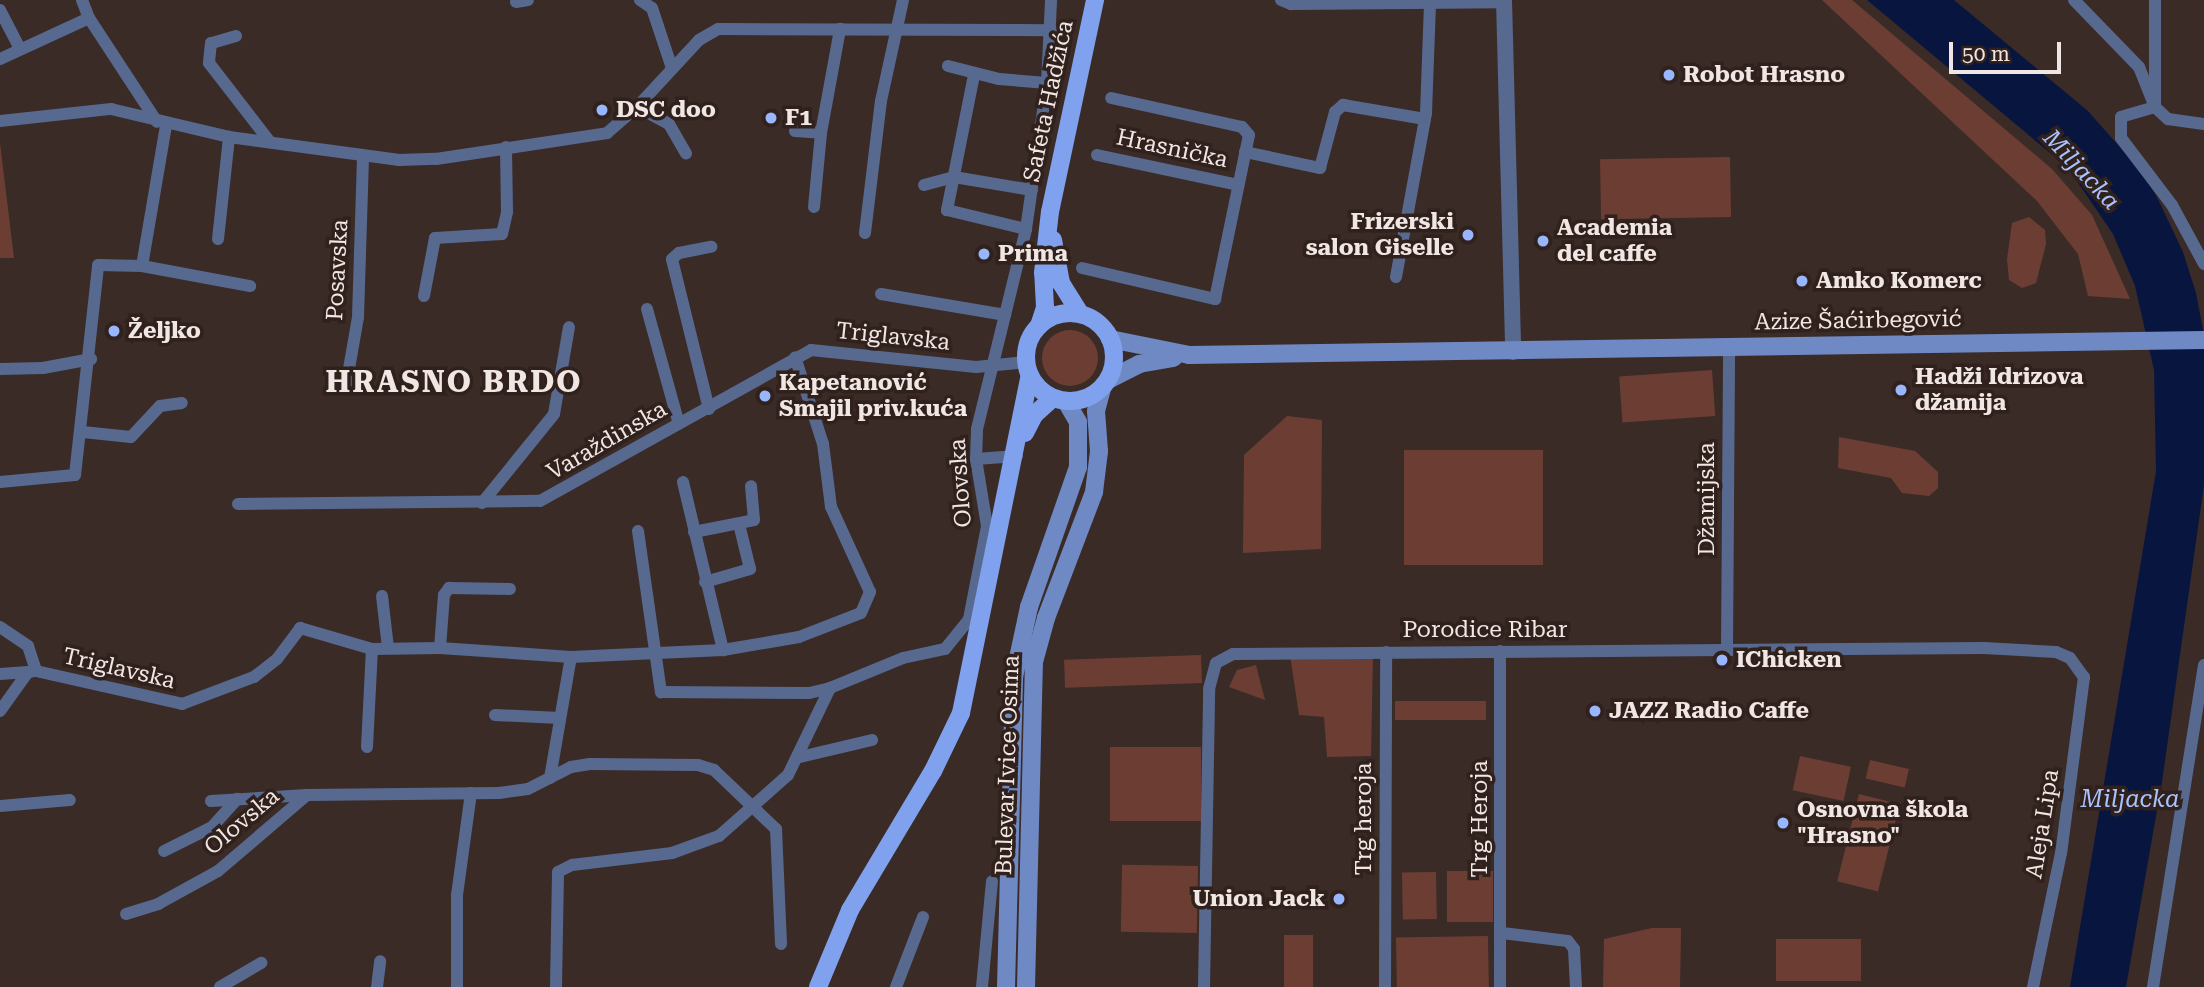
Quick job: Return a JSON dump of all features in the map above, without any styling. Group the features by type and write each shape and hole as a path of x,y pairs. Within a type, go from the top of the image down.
{"main road":[{"name":"Safeta Hadžića","path":"1039,326 1045,307 1043,274 1050,212 1095,0"},
{"name":"Safeta Hadžića","path":"1050,212 1061,283 1080,314"},
{"path":"818,987 850,910 933,771 961,713 1017,456 1032,337 1039,326 1065,314 1080,314 1101,326 1110,339 1113,367 1105,384 1091,396 1060,400 1034,415 1017,456"},
{"name":"Azize Šaćirbegović","path":"1110,339 1189,355"},
{"name":"Azize Šaćirbegović","path":"1105,384 1139,364 1189,355 2204,340"},
{"path":"1029,368 1060,400"},
{"name":"Bulevar Ivice Osima","path":"1027,987 1034,662 1094,492 1100,451 1096,411 1105,384"},
{"name":"Bulevar Ivice Osima","path":"1006,987 1014,677 1029,607 1078,467 1078,422 1060,400"}],"street":[{"path":"82,0 89,18 161,123 142,267"},
{"path":"640,0 652,8 672,68"},
{"path":"865,233 881,101 903,0"},
{"name":"Olovska","path":"657,654 661,692 667,695 830,688 903,658 937,653 962,632 972,609 987,526 976,458 977,429 1026,229 1047,83 1052,30 1051,0"},
{"path":"1281,0 1291,5 1504,1 1513,352"},
{"path":"2074,0 2139,67 2155,107 2168,119 2204,124"},
{"path":"2155,0 2155,107"},
{"path":"1396,276 1425,120 1430,3"},
{"path":"0,9 19,47"},
{"path":"0,59 19,47 89,18"},
{"path":"0,121 111,109 229,137 363,156 436,159 506,147 583,140 607,133 638,107 699,40 718,29 1052,30"},
{"path":"814,207 821,132 840,29"},
{"path":"236,36 211,43 209,63 270,142"},
{"path":"948,66 974,75 1047,83"},
{"path":"974,75 947,206 951,213 1026,229"},
{"name":"Hrasnička","path":"1082,268 1215,299 1249,135 1242,127 1111,98"},
{"name":"Hrasnička","path":"1245,152 1320,168 1335,112 1343,105 1425,120"},
{"path":"638,107 669,124 686,154"},
{"path":"2155,107 2121,117 2121,138 2172,205 2204,264"},
{"path":"795,131 821,132"},
{"path":"218,239 229,137"},
{"path":"424,296 435,238 499,237 505,230 506,147"},
{"name":"Hrasnička","path":"1097,155 1238,184"},
{"name":"Posavska","path":"346,386 358,317 363,156"},
{"path":"924,185 954,177 1032,190"},
{"path":"709,409 672,259 679,253 710,247"},
{"path":"0,482 71,479 83,432 98,265 142,267 250,286"},
{"path":"881,294 1005,315"},
{"path":"647,309 679,424"},
{"name":"Varaždinska","path":"482,503 554,414 569,327"},
{"name":"Džamijska","path":"1727,650 1729,348"},
{"name":"Triglavska","path":"0,674 32,671 182,704 254,677 277,659 300,628 372,649 440,648 571,657 723,650 799,637 861,613 870,599 869,582 831,507 823,444 795,357 811,350 842,351 991,367 1029,368"},
{"name":"Varaždinska","path":"238,504 482,503 548,499 709,409 795,357"},
{"path":"0,369 43,368 91,359"},
{"path":"83,432 131,437 160,406 182,403"},
{"path":"976,458 1017,456"},
{"path":"683,482 723,650"},
{"path":"694,532 739,524 755,518 751,486"},
{"path":"705,582 750,569 739,524"},
{"path":"638,531 657,654"},
{"path":"440,648 444,594 449,587 510,589"},
{"path":"382,596 388,648"},
{"name":"Triglavska","path":"0,626 28,646 32,671"},
{"name":"Porodice Ribar","path":"1204,987 1210,673 1216,663 1233,654 1983,648 2056,652 2077,667"},
{"path":"367,747 372,649"},
{"name":"Trg Heroja","path":"1500,651 1500,987"},
{"name":"Trg heroja","path":"1385,987 1386,652"},
{"path":"550,778 571,657"},
{"path":"2153,987 2204,665"},
{"name":"Aleja Lipa","path":"2033,987 2061,853 2084,695 2084,677 2077,667"},
{"path":"0,711 32,671"},
{"path":"556,987 558,872 572,865 637,859 705,843 788,775 800,757 830,688"},
{"path":"495,715 560,718"},
{"path":"800,757 872,740"},
{"name":"Olovska","path":"211,801 307,794 519,791 590,764 698,765 714,770 778,835 781,944"},
{"path":"457,987 457,895 471,793"},
{"name":"Olovska","path":"126,914 158,904 218,871 307,794"},
{"name":"Olovska","path":"164,851 212,827 237,799"},
{"path":"0,806 70,800"},
{"path":"982,987 992,881"},
{"path":"896,987 923,917"},
{"path":"1502,933 1568,941 1574,949 1576,987"},
{"path":"377,987 380,961"},
{"path":"220,987 261,963"}],"shaded area":[{"path":"1822,0 1852,0 2052,169 2092,215 2130,299 2088,296 2078,254 2037,201"},
{"path":"0,143 14,258 0,258"},
{"path":"1730,157 1731,217 1601,219 1600,159"},
{"path":"2029,217 2045,230 2046,244 2036,283 2022,288 2009,280 2007,259 2012,223"},
{"path":"1065,330 1075,330 1090,338 1096,347 1096,369 1090,378 1075,386 1065,386 1047,374 1042,363 1042,353 1054,335"},
{"path":"1712,370 1715,416 1622,422 1619,376"},
{"path":"1287,416 1322,420 1321,549 1243,553 1244,455"},
{"path":"1839,437 1915,451 1938,472 1938,488 1929,496 1902,493 1891,478 1838,468"},
{"path":"1404,450 1543,450 1543,565 1404,565"},
{"path":"1201,655 1202,683 1065,688 1064,660"},
{"path":"1290,655 1373,656 1371,756 1327,757 1324,717 1299,715"},
{"path":"1256,665 1265,700 1229,687 1237,670"},
{"path":"1395,701 1486,701 1486,720 1395,720"},
{"path":"1110,747 1201,747 1201,821 1110,821"},
{"path":"1800,756 1851,767 1844,801 1793,790"},
{"path":"1870,760 1909,769 1905,788 1866,779"},
{"path":"1859,794 1900,804 1878,891 1837,881"},
{"path":"1122,865 1198,866 1197,933 1121,932"},
{"path":"1447,871 1493,871 1493,922 1447,922"},
{"path":"1436,872 1437,919 1403,920 1402,873"},
{"path":"1652,928 1681,928 1680,987 1603,987 1604,939"},
{"path":"1284,935 1313,935 1313,987 1284,987"},
{"path":"1488,936 1489,987 1397,987 1396,938"},
{"path":"1776,939 1861,939 1861,981 1776,981"}],"water":[{"name":"Miljacka","path":"1867,0 1954,0 2088,111 2141,171 2157,197 2183,252 2196,293 2204,335 2204,485 2162,782 2126,987 2070,987 2156,471 2154,370 2135,286 2113,234 2068,168"}],"place":[{"name":"Robot Hrasno","path":"1669,75"},
{"name":"DSC doo","path":"602,110"},
{"name":"F1","path":"771,118"},
{"name":"Frizerski salon Giselle","path":"1468,235"},
{"name":"Academia del caffe","path":"1543,241"},
{"name":"Prima","path":"984,254"},
{"name":"Amko Komerc","path":"1802,281"},
{"name":"Željko","path":"114,331"},
{"name":"Hadži Idrizova džamija","path":"1901,390"},
{"name":"Kapetanović Smajil priv.kuća","path":"765,396"},
{"name":"IChicken","path":"1722,660"},
{"name":"JAZZ Radio Caffe","path":"1595,711"},
{"name":"Osnovna škola \"Hrasno\"","path":"1783,823"},
{"name":"Union Jack","path":"1339,899"}],"district":[{"name":"HRASNO BRDO","path":"454,382"}]}
